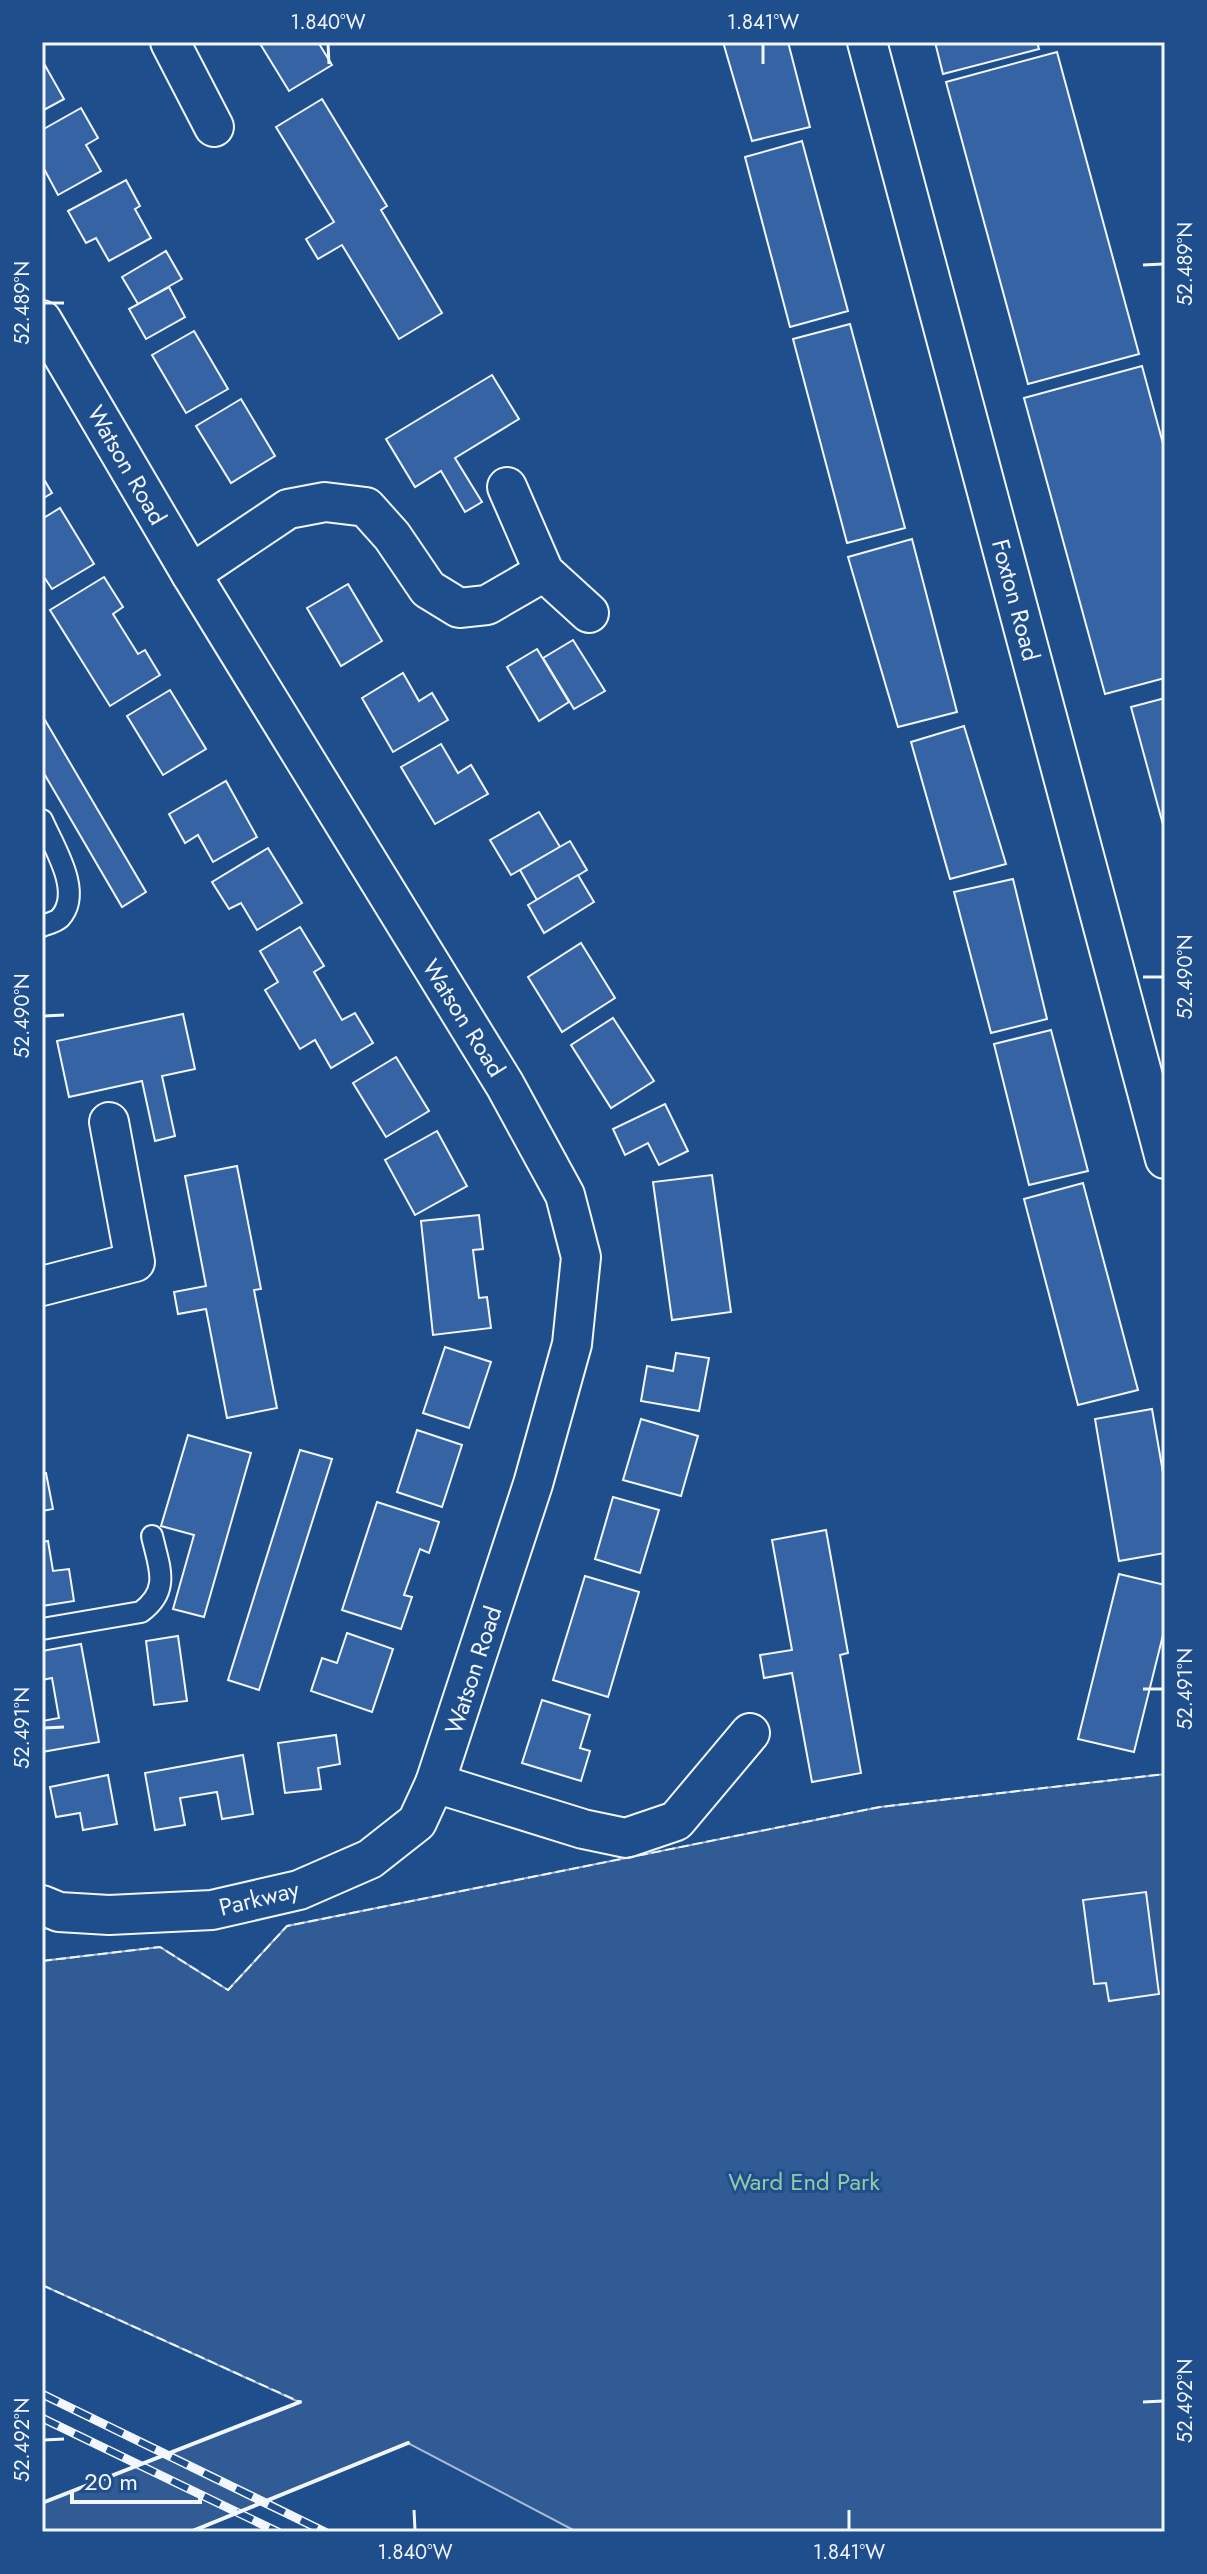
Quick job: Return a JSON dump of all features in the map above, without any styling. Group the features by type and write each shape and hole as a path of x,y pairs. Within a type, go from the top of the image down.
{"street":[{"path":"170,42 214,127"},
{"name":"Foxton Road","path":"867,42 1165,1159"},
{"name":"Watson Road","path":"42,320 191,574 505,1085 565,1195 581,1257 572,1344 487,1628 435,1783"},
{"path":"507,487 544,572 589,613"},
{"path":"191,574 288,509 325,502 366,507 392,536 428,589 459,608 487,605 544,572"},
{"path":"42,1286 135,1262 109,1122"},
{"path":"435,1783 583,1829 626,1838 676,1821 750,1733"},
{"name":"Parkway","path":"42,1905 59,1912 109,1915 212,1910 299,1890 370,1859 417,1822 435,1783"}],"lane":[{"path":"42,820 69,886 68,902 59,919 42,926"},
{"path":"42,1629 141,1612 153,1603 162,1583 152,1536"}],"shaded area":[{"name":"Ward End Park","path":"1165,1774 1165,2532 577,2532 408,2443 190,2532 42,2532 42,2503 299,2402 42,2285 42,1961 160,1947 228,1990 287,1926 880,1807"}],"building":[{"path":"259,42 318,42 332,65 289,91"},
{"path":"723,42 788,42 810,127 752,141"},
{"path":"935,42 1037,42 1039,49 943,74"},
{"path":"1057,52 1139,354 1028,384 946,82"},
{"path":"42,60 64,99 42,111"},
{"path":"322,99 387,206 381,210 442,313 399,339 342,245 318,259 306,239 334,222 276,127"},
{"path":"81,108 98,138 86,145 101,171 58,195 42,165 42,130"},
{"path":"802,141 848,311 790,327 745,157"},
{"path":"126,180 140,206 135,209 151,238 109,261 96,238 86,243 68,211"},
{"path":"166,251 182,279 138,304 122,277"},
{"path":"169,287 185,317 146,339 129,309"},
{"path":"850,324 905,528 847,543 793,339"},
{"path":"194,331 228,389 186,413 152,355"},
{"path":"1142,366 1165,451 1165,678 1105,694 1024,398"},
{"path":"492,375 519,419 455,458 482,502 465,512 441,471 415,487 386,439"},
{"path":"241,399 275,456 231,483 196,426"},
{"path":"42,476 52,493 42,499"},
{"path":"60,508 94,564 52,589 42,574 42,519"},
{"path":"912,539 957,712 898,727 848,557"},
{"path":"104,577 123,607 113,614 138,654 145,650 160,675 110,706 50,610"},
{"path":"348,584 382,641 341,666 307,608"},
{"path":"573,640 605,691 574,709 543,658"},
{"path":"537,649 569,702 539,721 507,667"},
{"path":"403,673 419,701 432,693 448,720 393,752 362,698"},
{"path":"170,690 206,749 163,775 127,716"},
{"path":"1165,698 1165,832 1131,707"},
{"path":"42,715 146,892 122,907 42,770"},
{"path":"964,726 1006,864 950,879 911,742"},
{"path":"441,744 458,773 471,765 488,794 435,824 401,767"},
{"path":"226,781 257,837 213,862 198,835 185,843 169,814"},
{"path":"539,812 560,847 511,875 490,840"},
{"path":"570,841 587,870 537,900 520,870"},
{"path":"268,848 302,903 257,930 241,903 229,909 212,882"},
{"path":"578,875 594,902 544,933 528,905"},
{"path":"1013,879 1047,1019 991,1033 954,892"},
{"path":"300,927 324,966 314,972 342,1020 355,1013 373,1043 331,1068 315,1040 300,1049 265,990 278,982 260,951"},
{"path":"581,943 615,998 562,1032 528,977"},
{"path":"183,1014 195,1069 162,1076 175,1136 155,1141 142,1081 69,1097 57,1041"},
{"path":"613,1018 654,1081 611,1108 571,1045"},
{"path":"1051,1030 1088,1171 1029,1185 994,1044"},
{"path":"396,1057 429,1111 386,1137 353,1083"},
{"path":"665,1104 688,1151 659,1165 648,1143 625,1155 613,1129"},
{"path":"437,1131 467,1186 415,1215 385,1160"},
{"path":"237,1166 261,1289 254,1290 277,1408 227,1418 206,1309 178,1314 174,1292 206,1286 185,1176"},
{"path":"712,1175 731,1312 672,1320 653,1182"},
{"path":"1083,1183 1138,1390 1078,1405 1024,1199"},
{"path":"479,1215 483,1249 473,1250 479,1298 487,1297 491,1328 433,1335 421,1221"},
{"path":"445,1347 491,1362 469,1428 423,1413"},
{"path":"676,1353 709,1358 699,1411 641,1401 647,1366 673,1371"},
{"path":"1152,1409 1165,1484 1165,1553 1119,1561 1095,1419"},
{"path":"641,1419 698,1436 681,1496 623,1480"},
{"path":"417,1430 462,1445 442,1507 397,1492"},
{"path":"188,1435 251,1453 204,1617 173,1609 194,1535 161,1526"},
{"path":"300,1450 332,1459 259,1690 228,1680"},
{"path":"42,1473 46,1473 53,1509 42,1511"},
{"path":"613,1497 659,1510 640,1573 595,1559"},
{"path":"377,1502 439,1522 429,1553 420,1549 404,1595 412,1597 401,1629 342,1610"},
{"path":"826,1530 848,1653 840,1655 861,1773 812,1782 792,1673 764,1678 760,1655 792,1650 772,1540"},
{"path":"48,1541 53,1571 69,1569 74,1601 42,1606 42,1542"},
{"path":"1119,1574 1165,1585 1165,1627 1134,1752 1078,1739"},
{"path":"585,1576 639,1592 608,1697 553,1680"},
{"path":"347,1633 393,1649 372,1712 311,1691 322,1658 337,1663"},
{"path":"178,1636 187,1701 154,1705 146,1641"},
{"path":"81,1644 99,1742 42,1752 42,1721 59,1718 52,1678 42,1680 42,1651"},
{"path":"542,1700 590,1715 580,1748 590,1751 581,1781 522,1763"},
{"path":"336,1735 340,1764 318,1768 321,1789 285,1793 278,1743"},
{"path":"243,1755 253,1814 222,1819 217,1792 180,1798 185,1825 155,1830 145,1773"},
{"path":"108,1775 117,1824 83,1830 80,1813 56,1817 50,1787"},
{"path":"1146,1892 1159,1994 1109,2001 1106,1983 1094,1984 1083,1900"}],"railway":[{"path":"42,2394 325,2532"},
{"path":"42,2418 278,2532"}],"fence":[{"path":"42,1961 160,1947 228,1990 287,1926 880,1807 1165,1774"},
{"path":"42,2285 300,2402"}],"wall":[{"path":"42,2503 300,2402"},
{"path":"190,2532 408,2443"}]}
